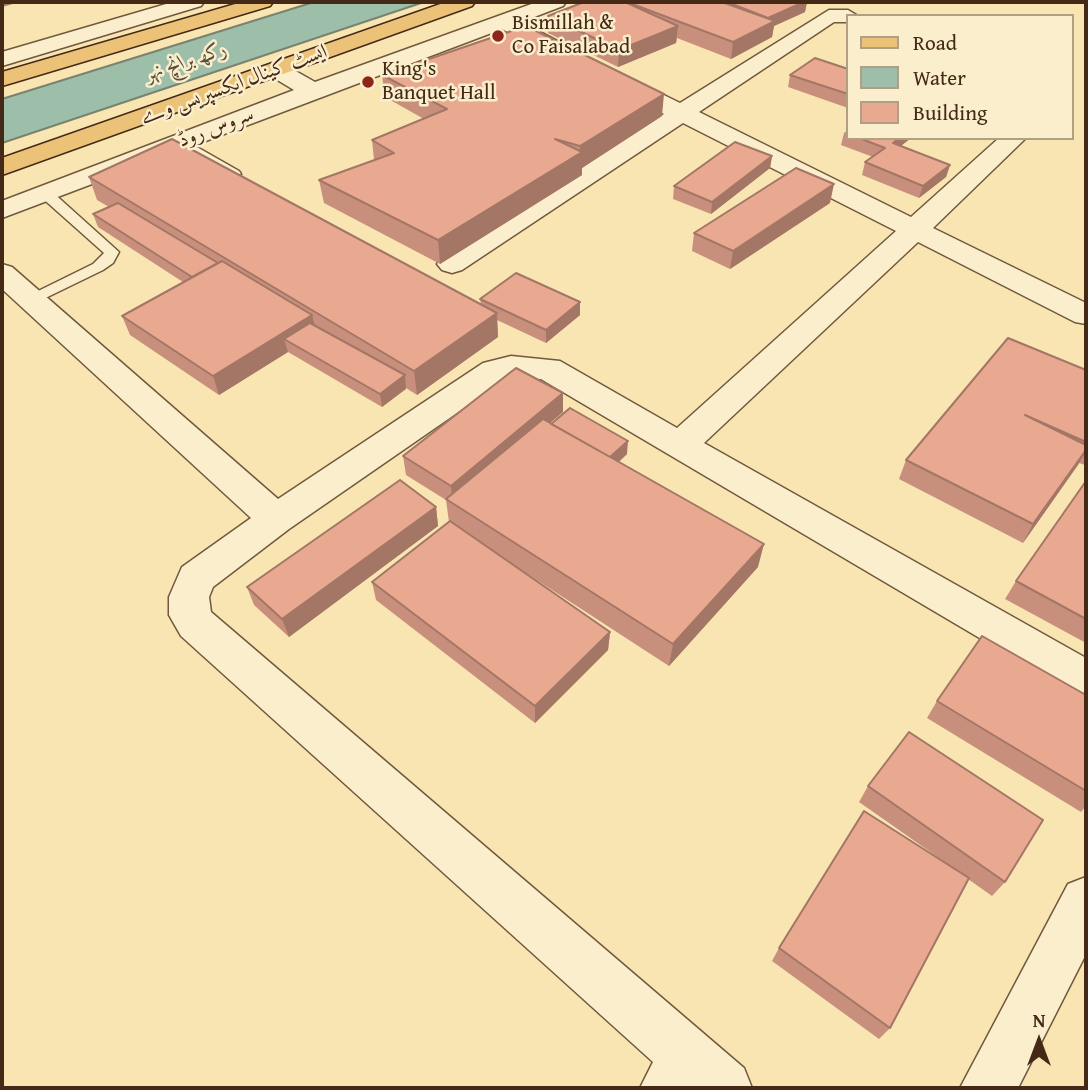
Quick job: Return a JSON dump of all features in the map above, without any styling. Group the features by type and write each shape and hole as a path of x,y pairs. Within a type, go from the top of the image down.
{"main road":[{"path":"2,79 263,2"},
{"name":"ایسٹ کینال ایکسپریس وے","path":"4,166 465,2"}],"street":[{"path":"2,59 194,2"},
{"name":"سروس روڈ","path":"2,210 502,16 556,2"},
{"path":"502,16 679,114 1086,315"},
{"path":"452,264 829,16 846,16"},
{"path":"97,31 119,44"},
{"path":"277,70 313,91"},
{"path":"681,444 1012,140"},
{"path":"4,166 45,193"},
{"path":"2,273 276,519"},
{"path":"693,1078 189,615 189,597 196,578 276,519 495,371 511,367 548,369 1086,679"},
{"path":"988,1088 1086,902"}],"lane":[{"path":"181,142 253,184"},
{"path":"31,300 98,267 108,260 112,252 45,193"}],"water":[{"name":"رکھ برانچ نہر","path":"314,2 424,2 2,143 2,99"}],"building":[{"path":"584,2 625,2 678,26 619,50 548,16"},
{"path":"627,2 722,2 775,21 733,42"},
{"path":"727,2 804,2 768,18"},
{"path":"526,26 664,94 580,146 555,139 582,152 438,240 319,180 394,153 372,140 447,109 382,75"},
{"path":"815,58 846,68 846,93 790,75"},
{"path":"172,139 497,313 414,371 89,177"},
{"path":"864,140 897,140 893,143 950,165 923,186 865,162 885,148"},
{"path":"735,142 772,156 712,202 674,186"},
{"path":"796,168 834,184 733,251 694,233"},
{"path":"118,203 218,263 192,277 93,214"},
{"path":"222,261 312,315 213,376 122,316"},
{"path":"516,273 580,302 546,330 480,299"},
{"path":"310,323 405,375 380,394 284,339"},
{"path":"1008,338 1086,370 1086,442 1025,415 1086,445 1086,450 1033,524 906,460"},
{"path":"516,368 563,393 451,486 403,456"},
{"path":"570,408 628,441 610,457 551,424"},
{"path":"543,419 764,544 673,644 446,499"},
{"path":"400,480 436,507 282,619 247,587"},
{"path":"1086,481 1086,619 1016,581"},
{"path":"450,521 610,632 535,706 372,582"},
{"path":"982,636 1086,695 1086,791 937,701"},
{"path":"909,732 1043,820 1005,882 868,786"},
{"path":"864,811 969,878 890,1028 779,948"}],"place":[{"name":"Bismillah & Co Faisalabad","path":"498,36"},
{"name":"King's Banquet Hall","path":"368,82"}]}
